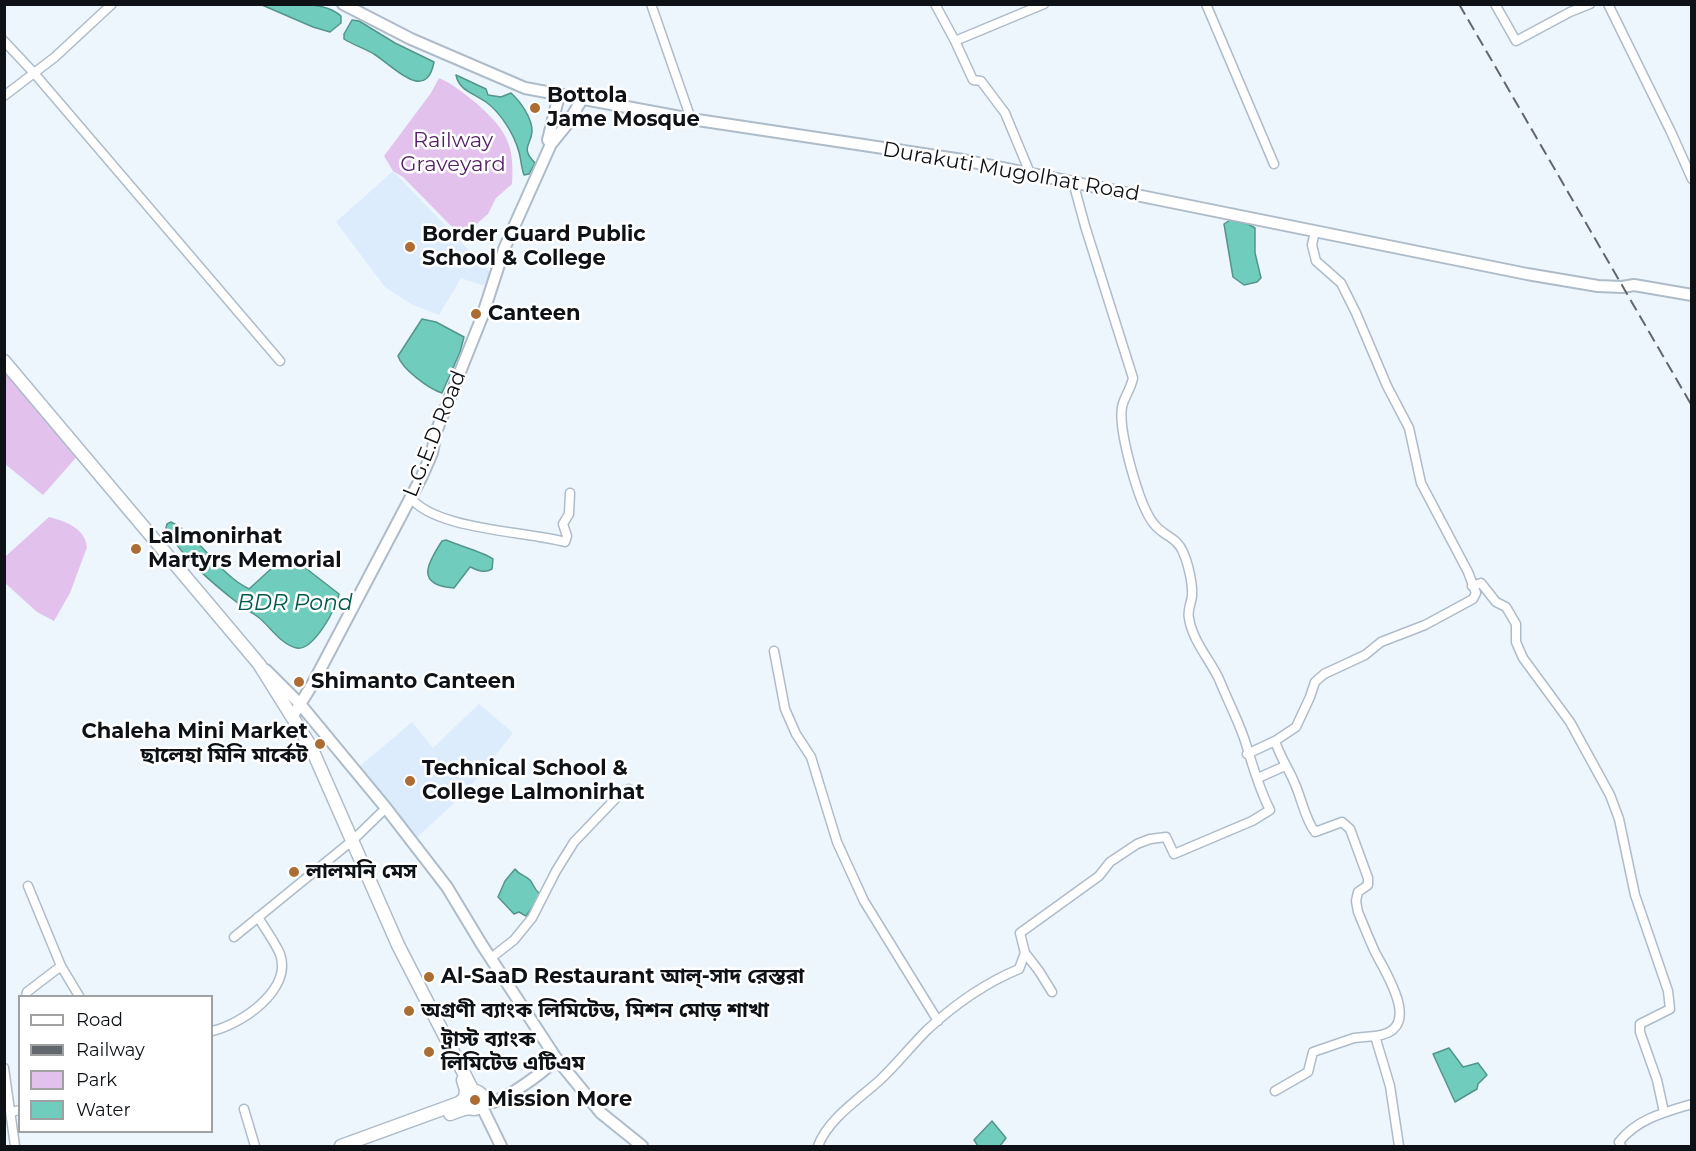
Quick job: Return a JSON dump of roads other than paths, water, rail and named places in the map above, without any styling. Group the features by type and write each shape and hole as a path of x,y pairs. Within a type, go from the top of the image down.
{"highway":[{"path":"4,361 259,664 311,747 412,977 459,1071 466,1090 475,1101"},
{"path":"341,1146 459,1103 475,1101"},
{"path":"362,1146 464,1109 475,1101"}],"main road":[{"name":"Durakuti Mugolhat Road","path":"343,4 411,39 525,88 691,119 963,160 1527,274 1598,285 1622,287 1634,285 1692,295"},
{"path":"559,95 548,140 551,144 568,123 582,99"},
{"name":"L.G.E.D Road","path":"292,717 323,666 423,476 432,453 436,432 482,316 504,249 519,220 551,144"},
{"path":"259,664 300,704 386,808 447,887 556,1058 601,1113 642,1146"},
{"path":"475,1101 493,1102 525,1084 551,1065 556,1058"},
{"path":"475,1101 501,1146"}],"street":[{"path":"4,96 34,73 112,4"},
{"path":"651,4 691,119"},
{"path":"934,4 973,80 981,81 1005,113 1029,173"},
{"path":"955,41 1044,4"},
{"path":"1206,4 1274,164"},
{"path":"1495,4 1516,41 1569,12 1590,4"},
{"path":"1608,4 1692,179"},
{"path":"4,41 34,73 280,361"},
{"path":"1052,992 1024,953 1020,933 1099,876 1110,862 1137,844 1150,839 1166,837 1174,854 1252,821 1269,810 1247,754 1244,739 1189,619 1192,596 1183,550 1175,539 1154,525 1133,472 1122,430 1122,417 1124,400 1131,389 1133,378 1073,182"},
{"path":"1247,754 1275,741 1296,727 1315,682 1324,674 1365,655 1380,642 1425,626 1473,599 1476,593 1421,483 1409,428 1387,386 1356,313 1341,283 1316,261 1312,245 1315,231"},
{"path":"410,497 415,504 453,522 565,542 567,536 563,524 569,514 570,493"},
{"path":"1472,586 1481,583 1496,602 1506,607 1516,624 1516,642 1523,658 1570,722 1610,795 1619,819 1635,895 1668,991 1670,1009 1640,1024 1640,1032 1657,1080 1664,1112"},
{"path":"774,651 785,709 796,734 811,757 837,842 864,901 938,1022"},
{"path":"1275,741 1295,784 1310,826 1315,832 1342,822 1350,829 1368,878 1368,885 1358,892 1356,901 1358,912 1396,993 1400,1010 1398,1023 1394,1029 1383,1035 1354,1038 1313,1052 1308,1072 1275,1091"},
{"path":"1258,778 1285,766"},
{"path":"491,958 514,940 532,918 574,842 619,795 629,789"},
{"path":"234,937 352,840 386,808"},
{"path":"28,886 61,966 78,995"},
{"path":"213,1031 225,1029 256,1009 272,994 282,970 280,955 258,918"},
{"path":"818,1146 821,1138 844,1110 882,1078 938,1022 965,999 1004,975 1019,969 1024,953"},
{"path":"26,995 27,992 61,966"},
{"path":"1375,1036 1390,1086 1399,1146"},
{"path":"4,1068 15,1111 15,1146"},
{"path":"1620,1146 1619,1142 1627,1132 1640,1123 1664,1112 1692,1104"},
{"path":"244,1109 255,1146"}],"water":[{"path":"304,4 325,7 341,16 341,23 330,32 262,5"},
{"path":"352,20 359,21 395,43 434,62 430,74 424,80 417,81 408,78 374,54 344,39 344,34"},
{"path":"456,75 486,89 488,95 501,97 511,93 522,105 532,127 527,150 535,163 529,174 524,175 517,145 502,118 486,102 460,85"},
{"path":"1230,220 1255,228 1255,253 1261,278 1257,282 1244,285 1233,277 1224,224"},
{"path":"422,319 436,322 464,337 442,393 417,378 405,367 398,356"},
{"name":"BDR Pond","path":"171,522 192,537 228,574 249,589 284,557 290,556 339,594 334,609 317,636 303,647 297,648 286,643 189,560 166,528"},
{"path":"446,540 493,559 492,569 484,571 470,567 454,588 434,583 429,578 429,565 442,541"},
{"path":"515,869 530,880 539,893 539,898 526,916 519,912 514,914 498,897 505,881"},
{"path":"1449,1048 1463,1067 1478,1063 1487,1075 1478,1084 1477,1089 1455,1102 1433,1054"},
{"path":"992,1121 1006,1138 1000,1146 978,1146 974,1140"}],"railway":[{"path":"1459,4 1692,406"}],"place":[{"name":"Bottola Jame Mosque","path":"535,108"},
{"name":"Border Guard Public School & College","path":"410,247"},
{"name":"Canteen","path":"476,314"},
{"name":"Lalmonirhat Martyrs Memorial","path":"136,549"},
{"name":"Shimanto Canteen","path":"299,682"},
{"name":"Chaleha Mini Market ছালেহা মিনি মার্কেট","path":"320,744"},
{"name":"Technical School & College Lalmonirhat","path":"410,781"},
{"name":"লালমনি মেস","path":"294,872"},
{"name":"Al-SaaD Restaurant আল্-সাদ রেস্তরা","path":"429,977"},
{"name":"অগ্রণী ব্যাংক লিমিটেড, মিশন মোড় শাখা","path":"409,1011"},
{"name":"ট্রাস্ট ব্যাংক লিমিটেড এটিএম","path":"429,1052"},
{"name":"Mission More","path":"475,1100"}],"park label":[{"name":"Railway Graveyard","path":"453,153"}]}
